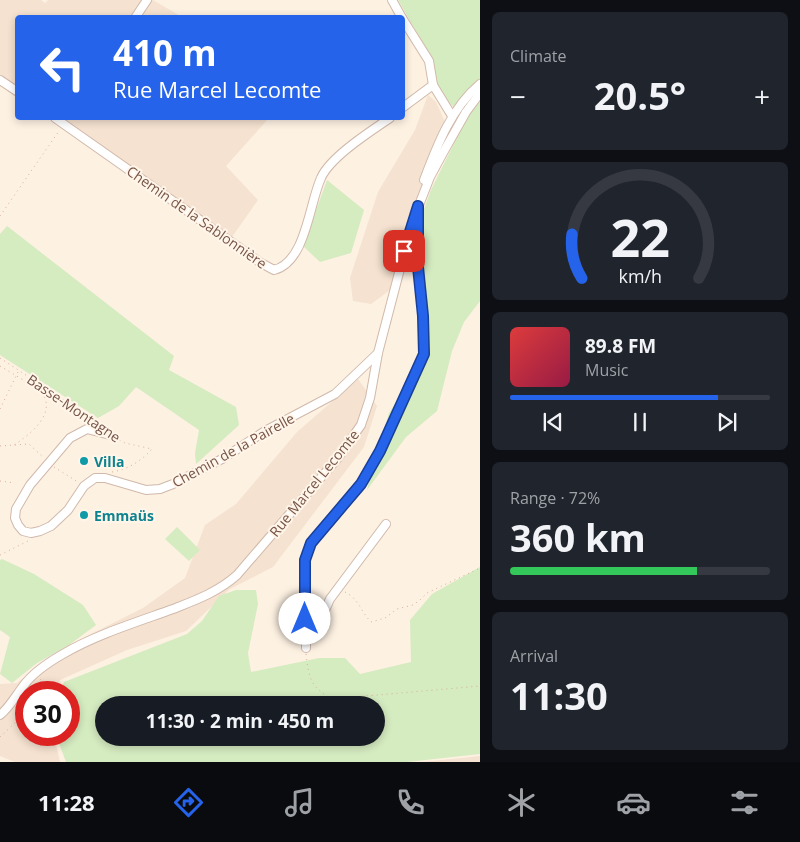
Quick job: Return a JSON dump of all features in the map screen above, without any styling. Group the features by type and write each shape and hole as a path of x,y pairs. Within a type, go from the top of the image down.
{"street":[{"path":"137,15 147,0"},
{"path":"392,0 400,15"},
{"path":"405,23 430,61 433,85 452,116"},
{"path":"0,80 15,90"},
{"path":"306,648 305,560 311,543 361,484 380,451 424,354 423,316 418,267 418,206 422,187 437,147 452,116 468,95 480,84"},
{"path":"405,106 433,85"},
{"name":"Rue Marcel Lecomte","path":"0,715 6,711 25,684 63,654 110,632 215,591 237,575 354,437 366,412 378,353 404,251 418,206 430,177 457,126 480,93"},
{"name":"Chemin de la Sablonnière","path":"60,120 260,263 274,270 283,268 295,254 312,210 320,178 328,166 387,120"},
{"name":"Chemin de la Pairelle","path":"84,486 95,478 105,478 146,490 160,489 173,484 222,459 265,431 335,394 378,353"},
{"path":"84,486 68,510 51,526 31,533 23,531 18,525 15,518 16,509 30,485 70,438 87,429 110,435"},
{"path":"305,619 321,619 330,599 386,524"}],"path":[{"path":"0,216 58,133 61,127 59,120"},
{"name":"Basse-Montagne","path":"0,358 85,414 98,425"},
{"path":"0,366 40,390 45,396 46,410 39,425 28,436 14,445"},
{"path":"0,409 19,370"},
{"name":"Basse-Montagne","path":"108,473 126,470 144,458 152,449 125,443 110,435"},
{"path":"0,446 29,444 49,464 84,486"},
{"path":"0,481 15,483"},
{"path":"0,555 27,543 40,531"},
{"path":"338,589 351,595 371,622 385,618 397,609 413,605 427,593 480,568"},
{"path":"306,648 308,673 318,691 332,699 480,686"},
{"path":"0,737 15,723"}],"shaded area":[{"path":"0,0 41,0 45,3 48,0 153,0 179,15 15,15 15,91 0,79"},
{"path":"428,95 436,102 449,131 422,202 401,282 371,304 353,301 350,278 378,192 415,130"},
{"path":"52,120 267,120 226,166 258,200 232,237"},
{"path":"358,379 377,406 364,447 273,567 230,589 186,631 127,650 60,681 20,681 52,656 143,608 185,578 205,525 236,504 297,432"},
{"path":"15,683 15,746 56,746 60,762 15,762 0,756 0,684"},
{"path":"480,756 480,762 423,762"}],"green space":[{"path":"398,0 480,0 480,81 455,109 438,89 430,55"},
{"path":"480,102 480,301 464,322 452,351 437,411 406,437 367,490 389,413 403,391 419,357 420,220 431,190 471,109"},
{"path":"327,180 364,210 351,253 320,262 303,246"},
{"path":"7,226 174,356 169,370 236,407 239,425 196,464 195,453 199,430 136,387 119,406 98,418 0,355 0,234"},
{"path":"177,527 200,550 189,561 165,539"},
{"path":"2,559 34,574 83,605 96,625 69,645 37,663 12,683 0,674 10,637 0,630 0,560"},
{"path":"480,567 480,754 407,762 66,762 60,746 80,746 80,681 67,681 187,634 202,621 219,596 236,590 256,590 258,604 248,653 251,672 319,658 345,658 360,674 411,662 410,620 432,594"}],"place":[{"name":"Villa","path":"84,461"},
{"name":"Emmaüs","path":"84,515"}],"route":[{"path":"305,619 305,560 311,543 361,484 380,451 424,354 423,316 418,267 418,206 404,251"}]}
